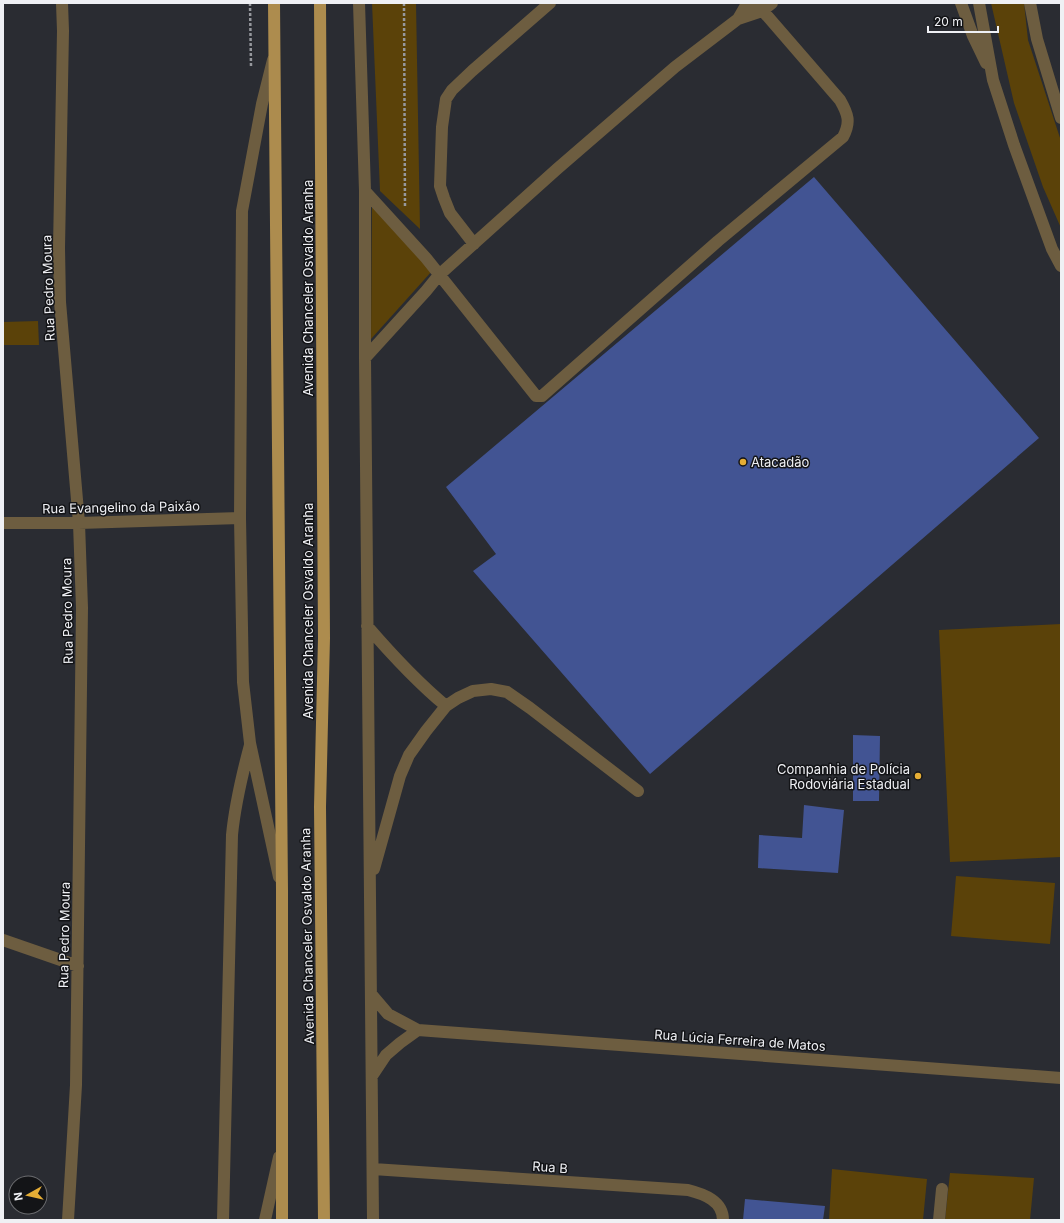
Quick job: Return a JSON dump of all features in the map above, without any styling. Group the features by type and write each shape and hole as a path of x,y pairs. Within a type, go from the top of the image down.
{"main road":[{"name":"Avenida Chanceler Osvaldo Aranha","path":"274,3 282,890 282,1220"},
{"name":"Avenida Chanceler Osvaldo Aranha","path":"320,3 324,638 320,807 324,1220"}],"street":[{"name":"Rua Pedro Moura","path":"62,3 63,31 59,248 60,302 78,523 82,608 76,1085 68,1220"},
{"path":"359,3 365,191 367,626 373,1220"},
{"path":"474,244 450,213 440,186 442,127 446,98 452,90 472,71 550,3"},
{"path":"738,19 750,3"},
{"path":"961,3 973,36 993,80 1016,152 1052,249 1061,266"},
{"path":"979,3 993,80"},
{"path":"1030,3 1037,39 1061,118"},
{"path":"365,191 393,223 405,234 439,275 536,396 542,396 718,241 843,137 847,129 848,118 840,100 763,6 738,19 675,67 557,169 439,275 421,297 365,358"},
{"path":"274,55 262,104 242,211 240,518 243,682 250,743 282,890"},
{"name":"Rua Evangelino da Paixão","path":"3,523 78,523 240,518"},
{"path":"367,626 390,654 446,706"},
{"path":"370,884 403,769 409,755 446,706 473,691 491,689 507,692 638,791"},
{"path":"223,1220 232,835 234,813 250,743"},
{"path":"3,940 78,966"},
{"path":"371,994 388,1014 418,1030 386,1055 372,1076"},
{"name":"Rua Lúcia Ferreira de Matos","path":"418,1030 1061,1078"},
{"path":"265,1220 282,1146"},
{"name":"Rua B","path":"373,1169 688,1190 701,1193 711,1199 720,1207 723,1220"},
{"path":"938,1220 942,1189"}],"path":[{"path":"250,3 252,73"},
{"path":"404,3 405,206"}],"shaded area":[{"path":"372,3 416,3 420,229 380,191"},
{"path":"991,3 1024,3 1028,40 1061,141 1061,228 1043,187 1014,103"},
{"path":"372,206 432,271 371,339"},
{"path":"38,321 39,345 4,345 3,355 3,322"},
{"path":"1061,624 1061,857 950,862 939,630"},
{"path":"956,876 1055,883 1050,944 951,936"},
{"path":"832,1169 927,1179 923,1220 829,1220"},
{"path":"950,1173 1034,1178 1030,1220 945,1220"}],"building":[{"name":"Atacadão","path":"814,177 1039,438 650,774 473,571 496,554 446,487"},
{"path":"853,735 880,736 879,801 853,801"},
{"path":"804,805 844,810 838,873 758,868 759,835 802,838"},
{"path":"745,1199 825,1206 823,1220 743,1220"}],"place":[{"name":"Atacadão","path":"743,462"},
{"name":"Companhia de Polícia Rodoviária Estadual","path":"918,776"}]}
